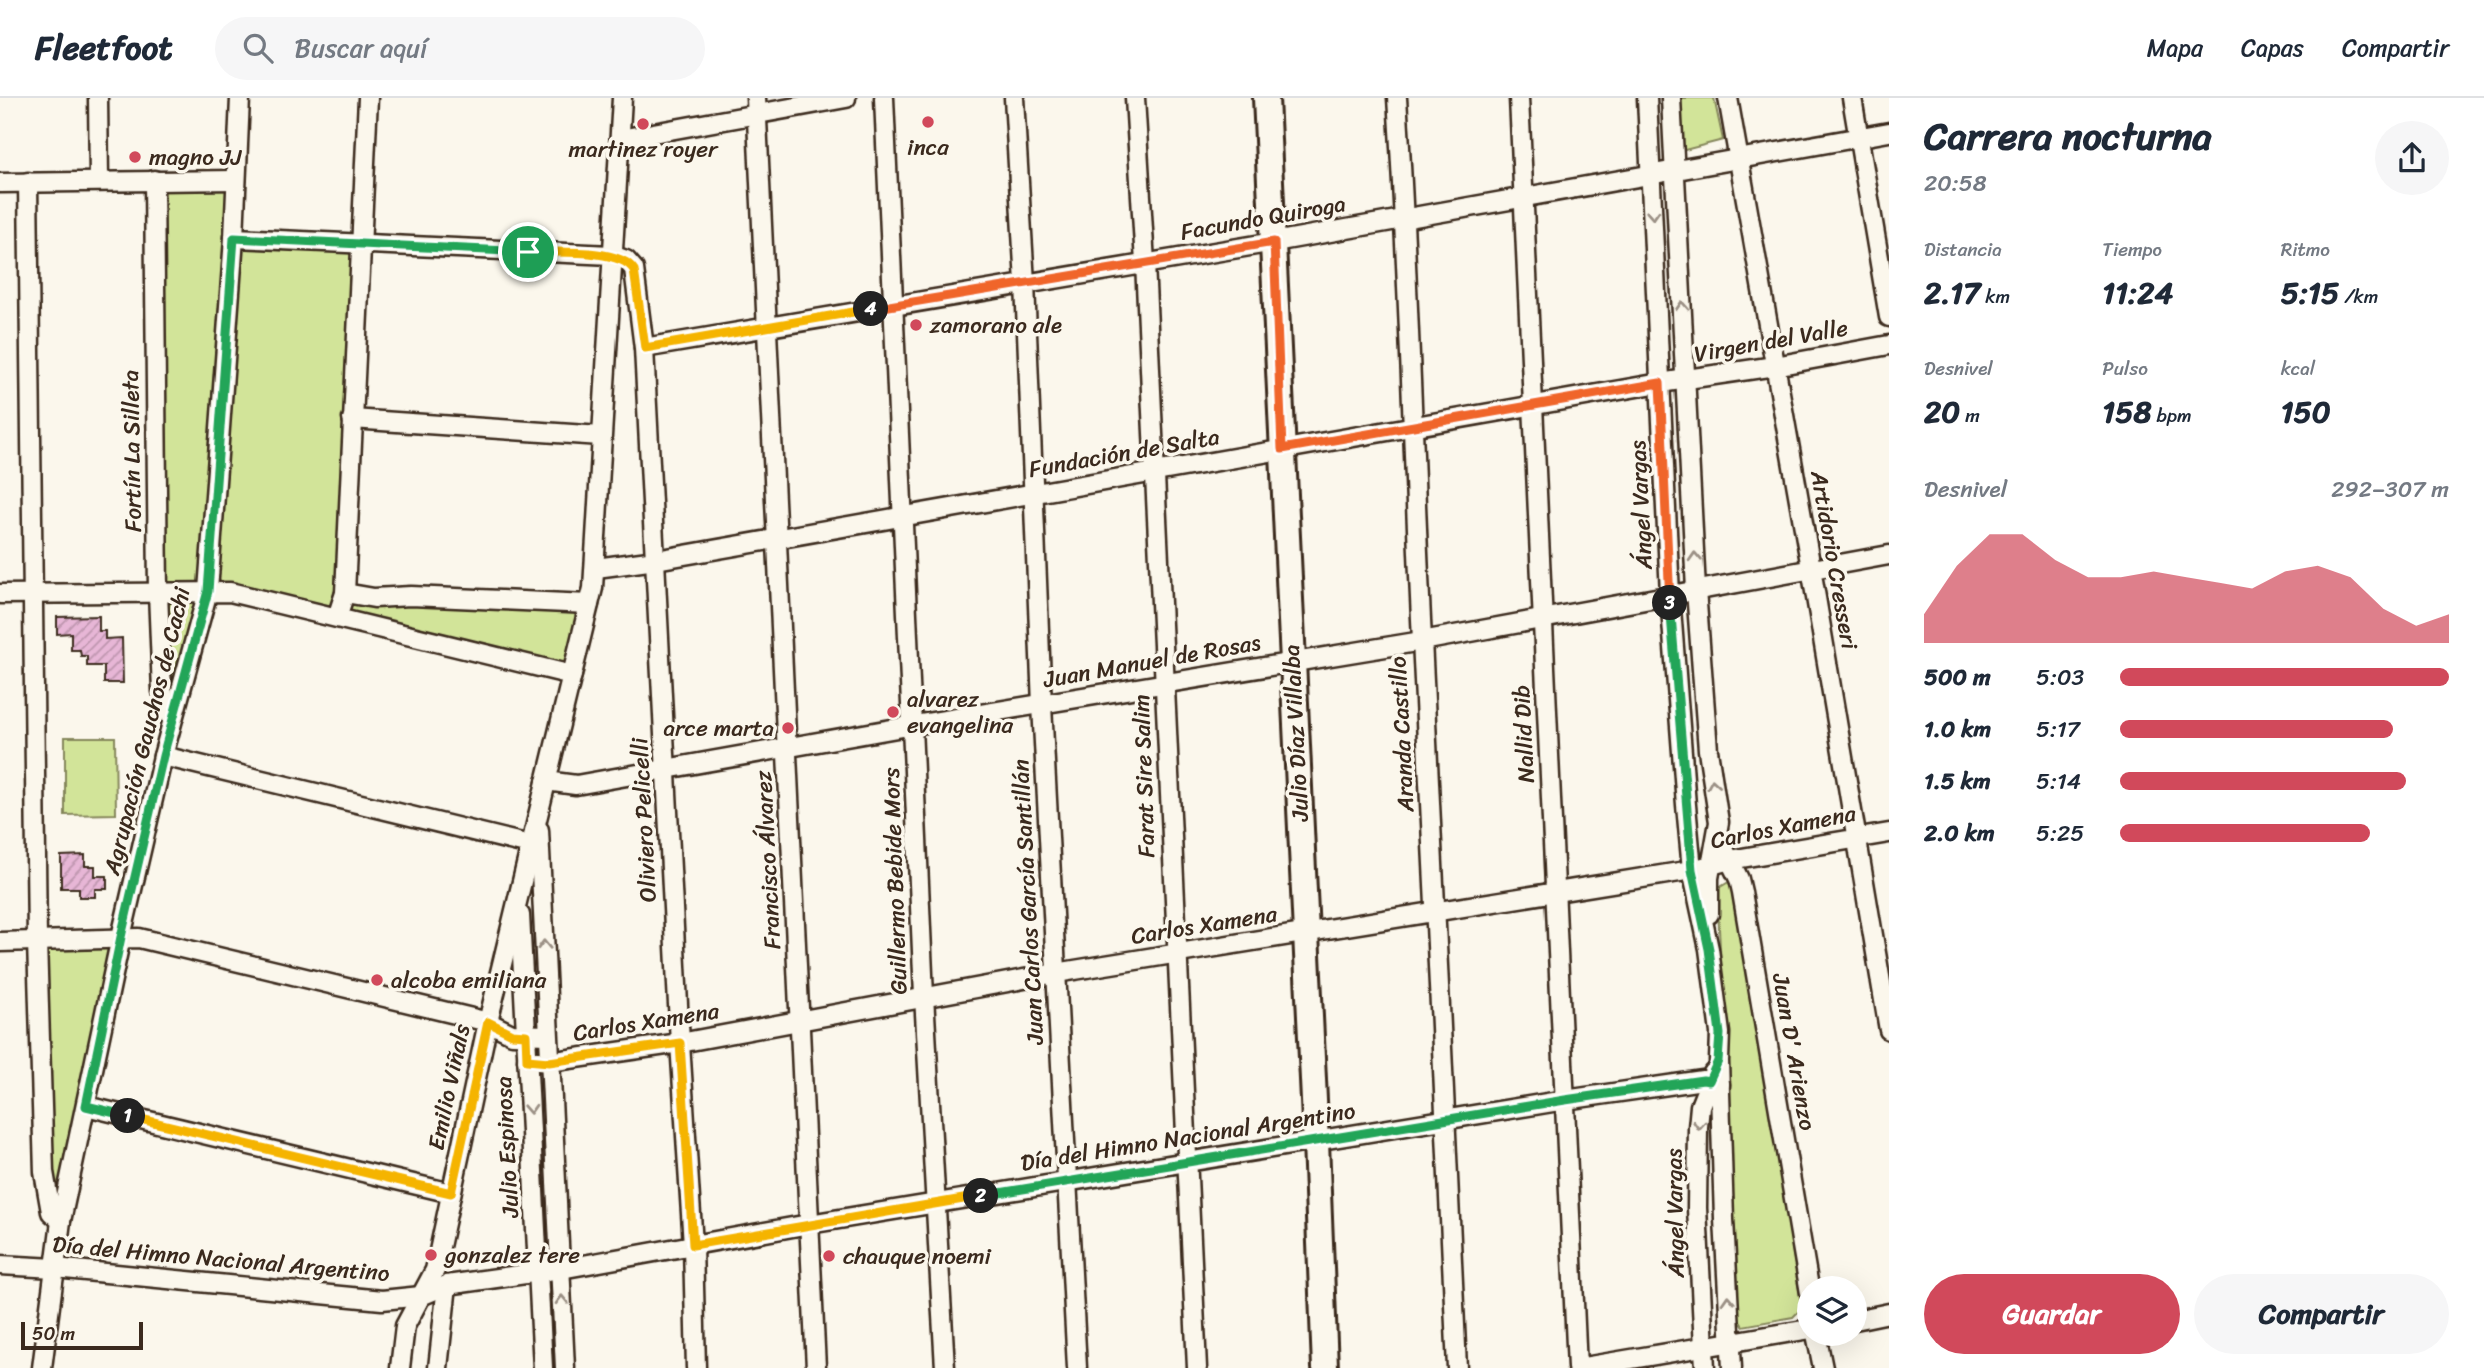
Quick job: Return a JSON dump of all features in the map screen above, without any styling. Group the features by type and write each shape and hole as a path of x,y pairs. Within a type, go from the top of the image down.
{"street":[{"path":"97,98 99,180"},
{"name":"Agrupación Gauchos de Cachi","path":"42,1368 61,1221 121,937 172,720 208,591 234,238 240,98"},
{"path":"337,617 345,593 368,98"},
{"path":"519,894 596,568 601,436 622,98"},
{"path":"620,139 757,106 846,98"},
{"name":"Guillermo Bebide Mors","path":"884,98 914,724 924,996 945,1368"},
{"name":"Juan Carlos García Santillán","path":"1014,98 1076,1368"},
{"name":"Farat Sire Salim","path":"1135,98 1197,1368"},
{"name":"Julio Díaz Villalba","path":"1266,98 1317,1142 1325,1368"},
{"name":"Aranda Castillo","path":"1397,98 1405,219 1412,427 1457,1368"},
{"name":"Nallid Dib","path":"1519,98 1577,1368"},
{"name":"Ángel Vargas","path":"1647,98 1670,595 1692,870 1709,949 1720,1034 1715,1083 1732,1368"},
{"name":"Ángel Vargas","path":"1671,98 1696,590 1708,750 1719,822 1709,877 1709,949"},
{"name":"Artidorio Cresseri","path":"1728,98 1889,1030"},
{"path":"1852,98 1889,317"},
{"name":"Francisco Álvarez","path":"757,106 816,1368"},
{"name":"Facundo Quiroga","path":"645,348 1274,242 1889,132"},
{"name":"Fortín La Silleta","path":"155,180 158,593 162,691 172,720"},
{"path":"0,183 236,180"},
{"path":"28,182 37,941 44,1172 51,1212 61,1221"},
{"path":"234,238 612,255"},
{"name":"Oliviero Pelicelli","path":"612,255 625,260 634,270 645,348 680,1043 693,1245 696,1368"},
{"name":"Virgen del Valle","path":"1660,383 1889,345"},
{"name":"Fundación de Salta","path":"596,568 1153,474 1660,383"},
{"path":"352,419 601,436"},
{"name":"Juan Manuel de Rosas","path":"546,781 576,785 914,724 1422,641 1889,555"},
{"path":"0,594 230,592 572,675"},
{"path":"345,593 374,598 411,596 589,604"},
{"path":"163,756 530,845"},
{"path":"538,809 565,1368"},
{"name":"Juan D' Arienzo","path":"1719,822 1723,847 1739,879 1742,892 1807,1276"},
{"name":"Carlos Xamena","path":"527,1060 549,1062 680,1043 924,996 1692,870 1730,860 1889,832"},
{"name":"Emilio Viñals","path":"400,1368 405,1326 435,1270 488,1022 519,894"},
{"name":"Julio Espinosa","path":"519,894 543,1368"},
{"name":"Carlos Xamena","path":"0,942 139,938 488,1022 512,1034 548,1035"},
{"name":"Día del Himno Nacional Argentino","path":"0,1265 382,1300 421,1296 446,1285 561,1269 936,1203 1565,1100 1703,1080 1715,1083"},
{"name":"Ángel Vargas","path":"1706,1368 1697,1208 1698,1128 1700,1106 1715,1083"},
{"path":"86,1106 451,1193"},
{"path":"438,1368 446,1285"},
{"path":"1867,1318 1889,1313"},
{"path":"1577,1368 1797,1331"},
{"path":"1818,1346 1823,1368"}],"green space":[{"path":"1678,98 1714,98 1723,140 1681,151"},
{"path":"154,180 236,180 234,238 360,244 345,593 589,604 572,675 209,591 172,720 162,691"},
{"path":"65,737 115,737 116,814 65,815"},
{"path":"1732,880 1797,1277 1797,1313 1793,1317 1743,1326 1739,1320 1717,889"},
{"path":"121,937 61,1221 47,1198 37,941"}],"building":[{"path":"99,616 99,631 105,631 105,639 122,638 123,683 104,683 104,666 87,666 87,656 81,656 80,650 71,650 71,633 57,634 57,617"},
{"path":"85,855 85,866 95,866 95,876 107,876 107,889 95,889 95,897 79,897 79,888 61,888 61,856"}],"place":[{"name":"inca","path":"928,122"},
{"name":"martinez royer","path":"643,124"},
{"name":"magno JJ","path":"135,157"},
{"name":"zamorano ale","path":"916,325"},
{"name":"alvarez evangelina","path":"893,712"},
{"name":"arce marta","path":"788,728"},
{"name":"alcoba emiliana","path":"377,980"},
{"name":"gonzalez tere","path":"431,1255"},
{"name":"chauque noemi","path":"829,1256"}],"route":[{"path":"234,238 528,252 612,255 630,264 634,270 645,348 1274,242 1282,449 1660,383 1670,595 1686,806 1692,870 1709,949 1720,1034 1718,1061 1709,1081 1565,1100 693,1245 680,1043 549,1062 527,1060 526,1035 512,1034 488,1022 451,1193 86,1106 121,937 163,756 208,591 234,238"}]}
